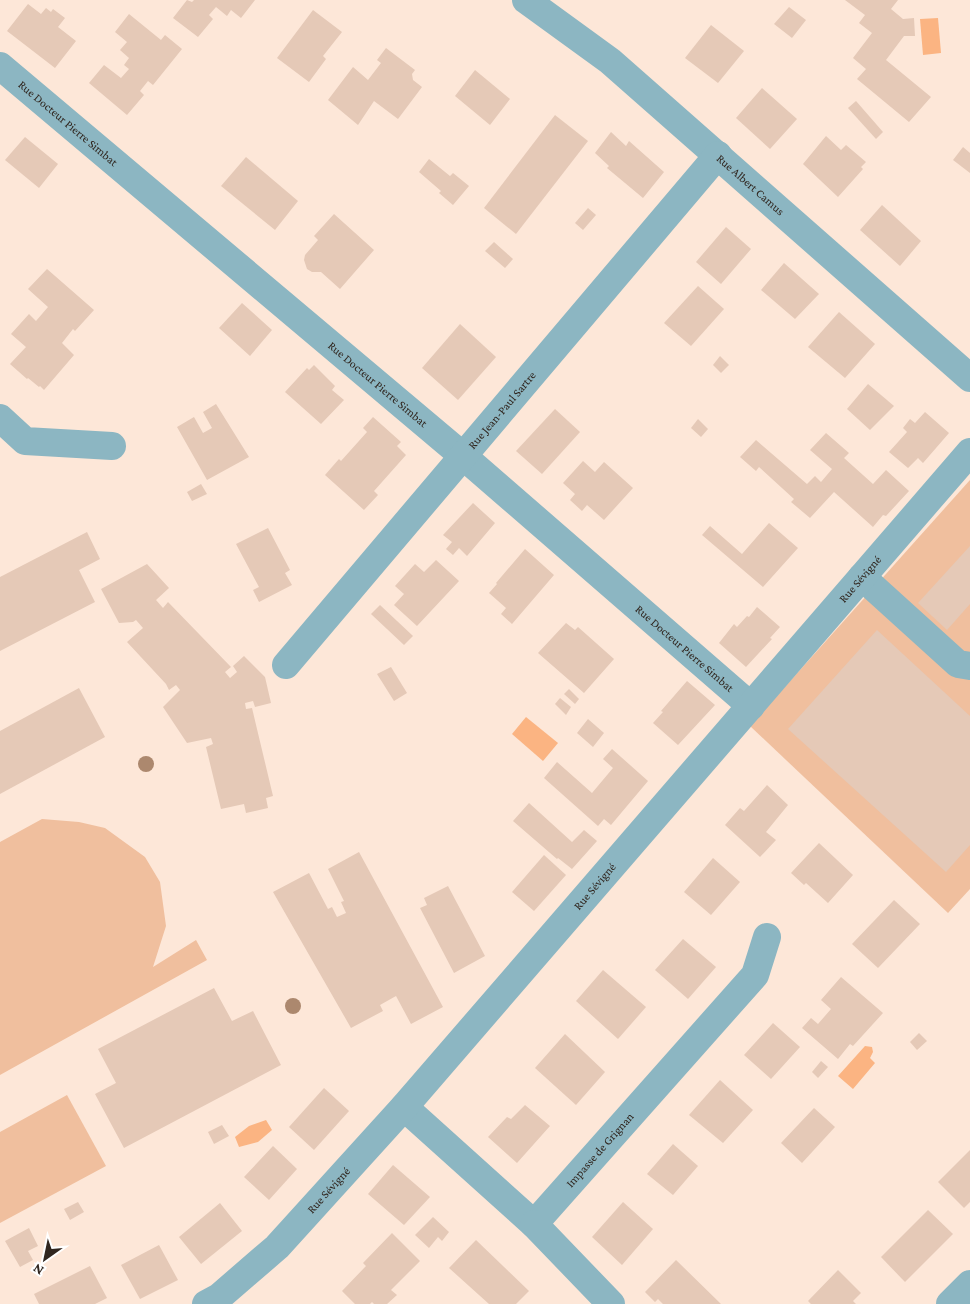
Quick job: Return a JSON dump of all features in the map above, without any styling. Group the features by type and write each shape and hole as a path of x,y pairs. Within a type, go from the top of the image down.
{"street":[{"name":"Rue Albert Camus","path":"526,0 610,61 970,378"},
{"name":"Rue Docteur Pierre Simbat","path":"0,66 463,456 751,706"},
{"name":"Rue Jean-Paul Sartre","path":"286,665 718,156"},
{"path":"0,418 25,441 112,446"},
{"name":"Rue Sévigné","path":"206,1304 219,1297 277,1246 404,1107 970,452"},
{"path":"862,577 958,664 970,666"},
{"name":"Impasse de Grignan","path":"534,1224 755,976 767,937"},
{"path":"404,1107 534,1224 611,1304"},
{"path":"950,1304 970,1284"}],"shaded area":[{"path":"938,18 941,53 923,55 920,19"},
{"path":"970,480 970,889 948,913 750,726"},
{"path":"526,717 558,743 543,761 512,734"},
{"path":"42,819 79,822 105,828 145,857 160,882 166,926 153,967 196,940 207,960 0,1075 0,842"},
{"path":"865,1046 872,1047 873,1052 870,1058 875,1063 853,1089 838,1076"},
{"path":"67,1095 106,1166 0,1223 0,1132"},
{"path":"266,1120 272,1130 258,1142 239,1147 235,1137 249,1126"}],"building":[{"path":"187,0 192,2 194,0 255,0 241,18 231,10 227,16 216,7 209,15 213,19 198,37 173,18"},
{"path":"845,0 898,0 891,9 903,19 914,18 915,36 904,36 886,60 931,97 909,122 857,79 866,69 853,58 872,33 859,23 865,15"},
{"path":"28,4 41,14 46,8 51,12 53,9 65,18 58,27 76,41 55,68 7,31"},
{"path":"789,7 806,20 792,38 774,24"},
{"path":"313,10 342,32 323,56 326,59 309,82 277,58"},
{"path":"129,14 161,40 165,35 182,49 153,85 148,81 140,91 144,95 127,115 89,83 104,65 121,78 129,69 124,65 129,58 120,50 127,42 115,32"},
{"path":"711,25 744,51 718,83 685,58"},
{"path":"386,48 415,70 412,74 413,80 422,87 398,119 374,101 358,125 328,100 353,67 368,80 381,63 377,60"},
{"path":"475,70 510,99 490,125 455,96"},
{"path":"762,88 797,119 770,149 736,118"},
{"path":"856,101 883,132 876,139 848,108"},
{"path":"555,115 588,141 516,234 484,208"},
{"path":"611,132 626,146 629,141 664,172 643,198 607,168 609,166 595,153"},
{"path":"826,136 841,150 846,145 866,162 861,167 863,169 838,197 803,164"},
{"path":"25,137 58,164 39,188 5,160"},
{"path":"963,147 970,153 970,173 953,160"},
{"path":"246,157 298,201 275,230 221,186"},
{"path":"429,159 450,176 453,173 469,186 453,205 439,193 441,191 419,172"},
{"path":"882,205 921,241 900,266 860,230"},
{"path":"588,208 596,215 583,230 575,223"},
{"path":"334,214 374,250 340,289 321,272 312,272 307,269 304,260 305,255 318,240 314,236"},
{"path":"726,227 751,249 721,284 696,262"},
{"path":"494,242 513,259 505,268 485,251"},
{"path":"784,263 819,294 795,319 761,290"},
{"path":"47,269 94,310 75,331 73,329 62,343 74,355 44,390 27,379 10,364 26,347 11,334 29,314 36,321 48,307 28,289"},
{"path":"698,286 724,309 691,346 664,323"},
{"path":"242,303 272,330 250,356 219,328"},
{"path":"839,312 875,344 845,378 808,347"},
{"path":"460,324 496,357 458,400 422,368"},
{"path":"720,356 729,365 721,373 713,365"},
{"path":"314,365 335,386 332,390 344,400 321,424 285,392 307,368 309,370"},
{"path":"868,384 894,406 870,430 847,409"},
{"path":"216,404 249,457 207,480 177,427 194,417 203,433 212,428 203,412"},
{"path":"555,409 580,432 542,474 516,451"},
{"path":"925,412 949,433 923,463 918,458 908,468 889,452 907,432 903,428 910,419 915,423"},
{"path":"373,417 401,442 397,446 406,455 374,491 378,495 364,510 325,475 339,459 341,461 367,432 363,428"},
{"path":"698,419 708,429 701,437 691,428"},
{"path":"826,433 849,453 844,458 873,484 886,470 909,491 873,527 834,492 810,518 791,502 794,499 759,467 756,471 740,457 756,440 807,484 815,476 821,482 832,469 810,450"},
{"path":"583,461 595,472 604,462 633,488 604,520 587,505 582,511 570,500 575,494 563,483"},
{"path":"201,484 207,494 192,501 187,492"},
{"path":"473,503 495,523 467,556 459,548 453,555 446,549 452,542 443,535"},
{"path":"769,523 798,548 763,587 702,535 710,526 742,554"},
{"path":"268,528 290,570 285,573 292,585 259,602 253,590 259,587 236,544"},
{"path":"87,532 100,559 79,570 95,602 0,651 0,577"},
{"path":"970,546 970,604 947,630 918,603"},
{"path":"525,549 554,575 512,624 501,614 506,608 489,593"},
{"path":"436,560 459,581 417,626 394,605 404,594 395,586 415,564 424,572"},
{"path":"147,564 169,588 156,600 163,608 168,602 231,667 225,672 230,678 237,672 233,666 244,656 265,677 271,703 255,707 253,701 245,703 246,709 252,708 273,796 266,798 268,808 246,813 244,804 221,809 206,747 213,744 211,738 187,743 163,707 180,690 176,685 169,690 166,684 127,642 143,628 136,620 119,623 101,589"},
{"path":"380,605 413,636 404,645 371,614"},
{"path":"757,607 780,627 770,638 772,639 746,667 719,643 734,624 737,627"},
{"path":"566,623 575,630 578,627 614,659 584,693 538,653"},
{"path":"877,630 970,716 970,845 946,872 788,729"},
{"path":"391,667 407,693 394,701 377,674"},
{"path":"687,681 715,705 678,745 653,723"},
{"path":"79,688 105,737 0,794 0,731"},
{"path":"569,689 579,699 575,704 564,694"},
{"path":"560,698 571,707 566,715 555,704"},
{"path":"588,719 604,733 593,747 577,733"},
{"path":"612,749 648,781 611,825 604,819 598,826 544,778 557,762 592,793 613,768 603,759"},
{"path":"767,785 788,805 766,832 776,840 760,857 725,825 740,808 744,811"},
{"path":"529,803 572,842 584,830 597,841 572,869 557,859 513,821"},
{"path":"819,843 853,875 828,903 806,883 804,885 791,873"},
{"path":"359,852 443,1007 411,1024 396,996 380,1005 383,1011 351,1028 273,892 309,873 328,909 332,907 337,917 346,913 341,902 344,901 328,869"},
{"path":"544,855 566,875 534,911 512,892"},
{"path":"713,858 740,882 711,915 684,892"},
{"path":"448,886 485,956 454,973 420,908 427,905 424,898"},
{"path":"894,900 920,924 878,968 852,944"},
{"path":"683,939 716,967 688,999 655,970"},
{"path":"603,970 646,1007 618,1039 576,1001"},
{"path":"841,977 883,1013 853,1046 850,1044 838,1059 802,1028 811,1018 818,1024 831,1009 821,1000"},
{"path":"214,988 232,1021 253,1011 281,1065 124,1148 95,1094 116,1083 98,1049"},
{"path":"773,1023 800,1047 771,1079 744,1055"},
{"path":"919,1033 927,1041 917,1050 910,1042"},
{"path":"565,1034 605,1072 576,1105 535,1068"},
{"path":"821,1061 828,1067 818,1078 812,1072"},
{"path":"720,1080 753,1110 723,1143 689,1115"},
{"path":"324,1088 349,1111 314,1150 289,1127"},
{"path":"525,1105 550,1126 517,1163 488,1137 507,1117 511,1119"},
{"path":"814,1108 835,1127 802,1163 781,1143"},
{"path":"222,1125 229,1136 214,1144 208,1132"},
{"path":"673,1144 698,1166 673,1195 647,1174"},
{"path":"273,1146 297,1169 269,1200 244,1177"},
{"path":"970,1150 970,1202 964,1208 938,1182"},
{"path":"393,1165 430,1197 404,1225 368,1194"},
{"path":"78,1202 84,1212 70,1220 64,1209"},
{"path":"623,1202 653,1229 622,1265 592,1237"},
{"path":"220,1203 242,1231 201,1264 179,1237"},
{"path":"928,1210 953,1234 905,1282 881,1257"},
{"path":"433,1217 449,1232 442,1241 438,1237 429,1248 415,1235"},
{"path":"29,1228 38,1246 28,1251 33,1260 20,1267 5,1241"},
{"path":"392,1233 420,1261 391,1290 397,1295 387,1304 374,1304 372,1302 370,1304 355,1304 342,1291 366,1266 363,1263"},
{"path":"476,1240 529,1291 516,1304 489,1304 449,1268"},
{"path":"159,1245 178,1280 140,1299 121,1265"},
{"path":"676,1260 721,1304 663,1304 658,1299 655,1302 645,1292"},
{"path":"90,1266 107,1298 95,1304 39,1304 34,1294"},
{"path":"838,1270 861,1293 853,1301 856,1304 811,1304 808,1301"}]}
